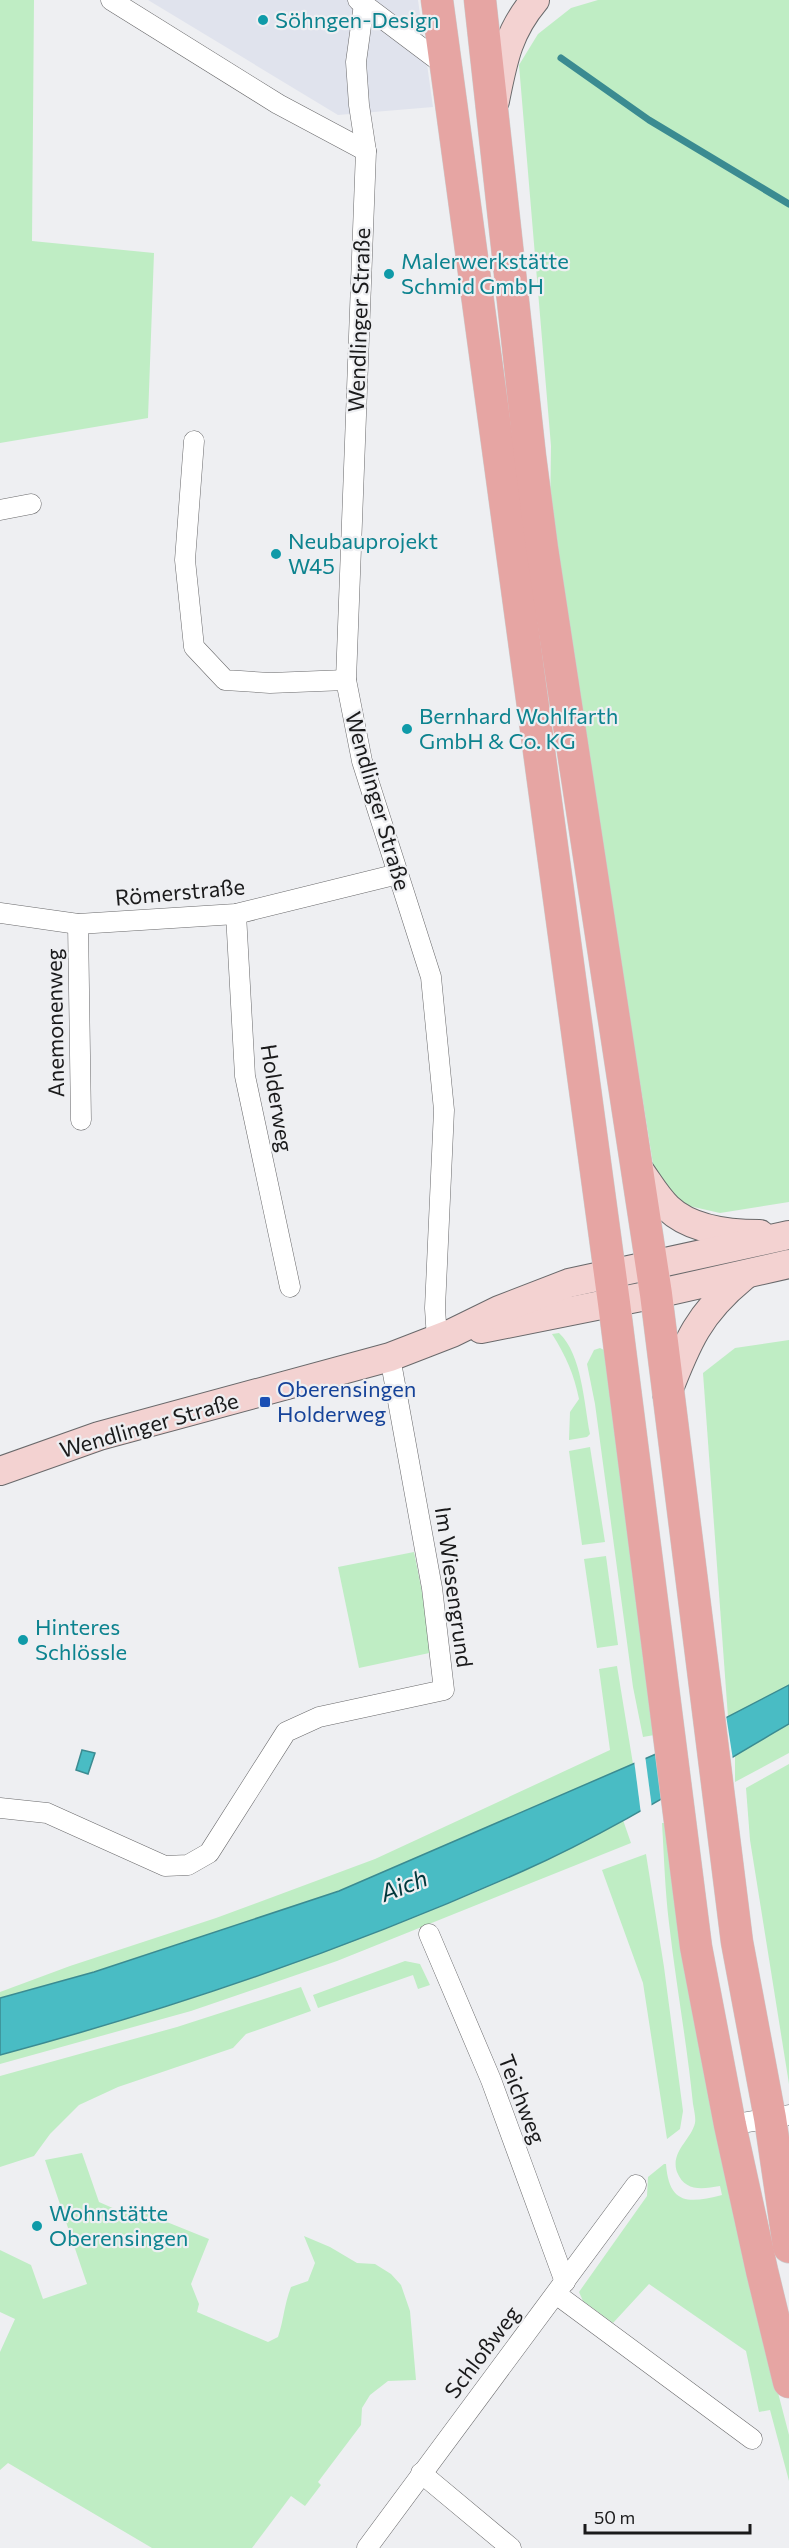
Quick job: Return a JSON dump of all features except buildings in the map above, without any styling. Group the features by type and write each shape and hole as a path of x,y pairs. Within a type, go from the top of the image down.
{"main road":[{"path":"437,0 614,1303 696,1947 730,2125 789,2382"},
{"path":"480,0 541,537 656,1294 737,1942 779,2117 789,2247"},
{"path":"493,115 509,40 522,15 535,0"},
{"path":"637,1167 667,1207 685,1222 715,1230 751,1234 789,1234"},
{"name":"Wendlinger Straße","path":"0,1471 99,1436 390,1357 569,1283 609,1272 789,1234"},
{"name":"Wendlinger Straße","path":"445,1336 507,1326 789,1264"},
{"path":"668,1394 679,1362 699,1322 720,1296 747,1274"}],"street":[{"path":"111,0 278,104 366,151"},
{"path":"365,1 447,67"},
{"name":"Wendlinger Straße","path":"365,1 356,62 359,105 366,151 346,680 362,761 431,976 444,1110 435,1308 445,1336"},
{"path":"194,441 185,560 194,647 225,680 270,683 346,680"},
{"path":"0,510 31,504"},
{"name":"Römerstraße","path":"0,913 78,924 236,914 398,874"},
{"name":"Holderweg","path":"236,914 245,1076 290,1287"},
{"name":"Anemonenweg","path":"78,924 81,1120"},
{"name":"Im Wiesengrund","path":"0,1808 47,1813 165,1866 188,1865 209,1853 286,1732 319,1718 444,1690 432,1588 390,1357"},
{"name":"Teichweg","path":"429,1934 491,2080 560,2288"},
{"path":"730,2125 779,2117"},
{"name":"Schloßweg","path":"367,2548 636,2185"},
{"path":"560,2288 752,2439"},
{"path":"421,2473 511,2548"}],"shaded area":[{"path":"148,0 418,0 433,107 338,115"}],"green space":[{"path":"0,0 34,0 32,241 154,253 148,418 0,443"},
{"path":"598,0 789,0 789,1202 720,1213 676,1203 654,1170 550,521 551,446 519,65 538,34 571,8"},
{"path":"559,1333 573,1353 577,1366 590,1434 587,1437 569,1440 570,1412 579,1399 569,1365 552,1334"},
{"path":"789,1340 789,1685 728,1717 703,1373 735,1348"},
{"path":"600,1348 604,1350 608,1361 660,1734 643,1737 633,1687 595,1404 587,1364 594,1350"},
{"path":"590,1447 605,1542 582,1545 569,1451"},
{"path":"414,1552 434,1652 359,1668 338,1567"},
{"path":"606,1556 618,1645 597,1648 584,1559"},
{"path":"617,1666 633,1764 339,1891 94,1972 0,1998 0,1992 70,1966 216,1918 375,1859 610,1750 599,1669"},
{"path":"789,1724 789,1753 735,1782 735,1755"},
{"path":"789,1764 789,2084 750,1840 746,1788"},
{"path":"623,1820 631,1843 337,1961 191,2011 0,2064 0,2055 199,1996 265,1974 394,1925 522,1872"},
{"path":"662,1823 670,1823 763,2335 789,2435 789,2481 770,2410 759,2412 746,2351 649,2284 613,2323 583,2301 579,2292 647,2196 648,2177 664,2164 666,2164 672,2188 683,2198 691,2200 722,2195 720,2186 695,2188 685,2183 677,2172 676,2158 693,2129 695,2119 669,1923"},
{"path":"646,1854 683,2111 680,2129 667,2139 643,1983 602,1870"},
{"path":"405,1961 420,1964 430,1985 418,1989 413,1975 318,2008 313,1995"},
{"path":"301,1987 311,2011 246,2034 233,2048 118,2087 79,2105 50,2134 34,2156 0,2167 0,2076 177,2027"},
{"path":"82,2153 99,2202 124,2213 137,2210 209,2239 191,2284 199,2304 197,2312 268,2342 278,2337 291,2287 308,2281 315,2263 304,2236 330,2247 357,2263 375,2264 391,2274 401,2285 410,2311 416,2380 388,2381 370,2395 362,2408 361,2425 318,2482 321,2485 305,2506 291,2496 252,2548 152,2548 8,2463 0,2470 0,2352 15,2319 0,2312 0,2250 31,2265 43,2299 87,2284 45,2160"}],"water":[{"name":"Aich","path":"789,1685 789,1724 658,1801 591,1838 523,1871 395,1925 265,1973 133,2017 0,2055 0,1998 94,1972 339,1891 656,1754"},
{"path":"82,1750 95,1753 88,1774 76,1770"}],"pier":[{"path":"726,1715 733,1760 664,1802 656,1750"},
{"path":"645,1755 652,1808 641,1814 634,1760"}],"waterway":[{"path":"561,58 649,120 789,204"}],"place":[{"name":"Söhngen-Design","path":"263,20"},
{"name":"Malerwerkstätte Schmid GmbH","path":"389,274"},
{"name":"Neubauprojekt W45","path":"276,554"},
{"name":"Bernhard Wohlfarth GmbH & Co. KG","path":"407,729"},
{"name":"Oberensingen Holderweg","path":"265,1402"},
{"name":"Hinteres Schlössle","path":"23,1640"},
{"name":"Wohnstätte Oberensingen","path":"37,2226"}]}
